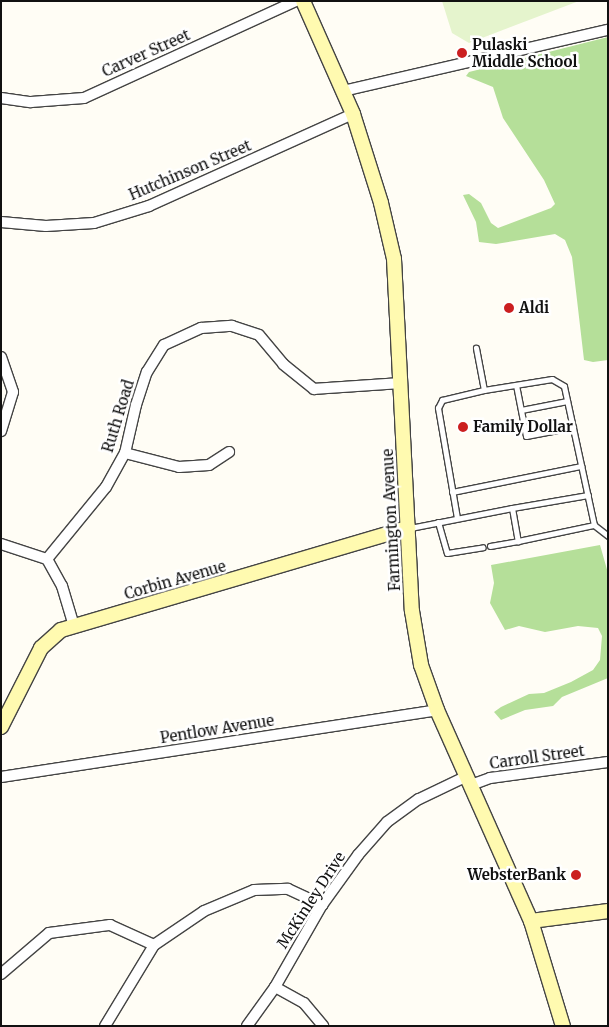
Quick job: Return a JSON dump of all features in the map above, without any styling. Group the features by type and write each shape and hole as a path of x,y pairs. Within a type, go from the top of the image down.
{"main road":[{"name":"Farmington Avenue","path":"303,1 353,114 381,203 394,259 408,528 415,629 421,665 437,710 531,920 563,1026"},
{"name":"Corbin Avenue","path":"1,727 41,648 53,635 74,626 408,528"},
{"path":"531,920 608,911"}],"street":[{"name":"Carver Street","path":"1,98 31,102 84,98 296,1"},
{"path":"343,92 608,30"},
{"name":"Hutchinson Street","path":"1,222 46,226 94,223 149,206 353,114"},
{"name":"Ruth Road","path":"47,559 106,488 126,453 136,405 147,372 164,345 201,328 232,326 259,335 283,364 314,389 400,384"},
{"path":"1,357 5,360 12,392 1,431"},
{"path":"126,453 179,467 209,464 230,452"},
{"path":"1,544 47,559 62,586 74,626"},
{"name":"Pentlow Avenue","path":"1,777 437,710"},
{"name":"Carroll Street","path":"469,780 608,762"},
{"name":"McKinley Drive","path":"248,1026 275,987 322,905 358,855 387,822 419,799 469,780"},
{"path":"105,1026 154,944 204,911 254,890 288,889 322,905"},
{"path":"1,974 49,933 110,925 154,944"},
{"path":"275,987 304,1003 323,1026"}],"lane":[{"path":"476,348 484,390"},
{"path":"457,518 438,408 442,400 484,390 558,380 564,386 594,526 608,536"},
{"path":"516,385 526,436 573,428"},
{"path":"521,410 567,401"},
{"path":"452,492 581,466"},
{"path":"408,528 588,495"},
{"path":"512,508 518,540"},
{"path":"438,522 447,553 483,547"},
{"path":"490,546 594,526"}],"green space":[{"path":"442,1 579,1 469,43 452,33"},
{"path":"608,37 608,360 593,362 584,360 572,257 565,240 555,234 496,244 479,242 476,222 463,195 469,194 481,203 491,223 498,228 551,208 555,204 544,180 503,118 493,87 466,76 469,72"},
{"path":"600,545 608,573 608,678 562,697 553,706 525,710 501,720 494,712 501,707 529,694 544,693 571,682 593,670 600,660 602,636 598,628 578,626 545,632 519,626 505,630 490,603 494,583 491,565"}],"place":[{"name":"Pulaski Middle School","path":"462,53"},
{"name":"Aldi","path":"509,308"},
{"name":"Family Dollar","path":"463,427"},
{"name":"WebsterBank","path":"576,875"}]}
